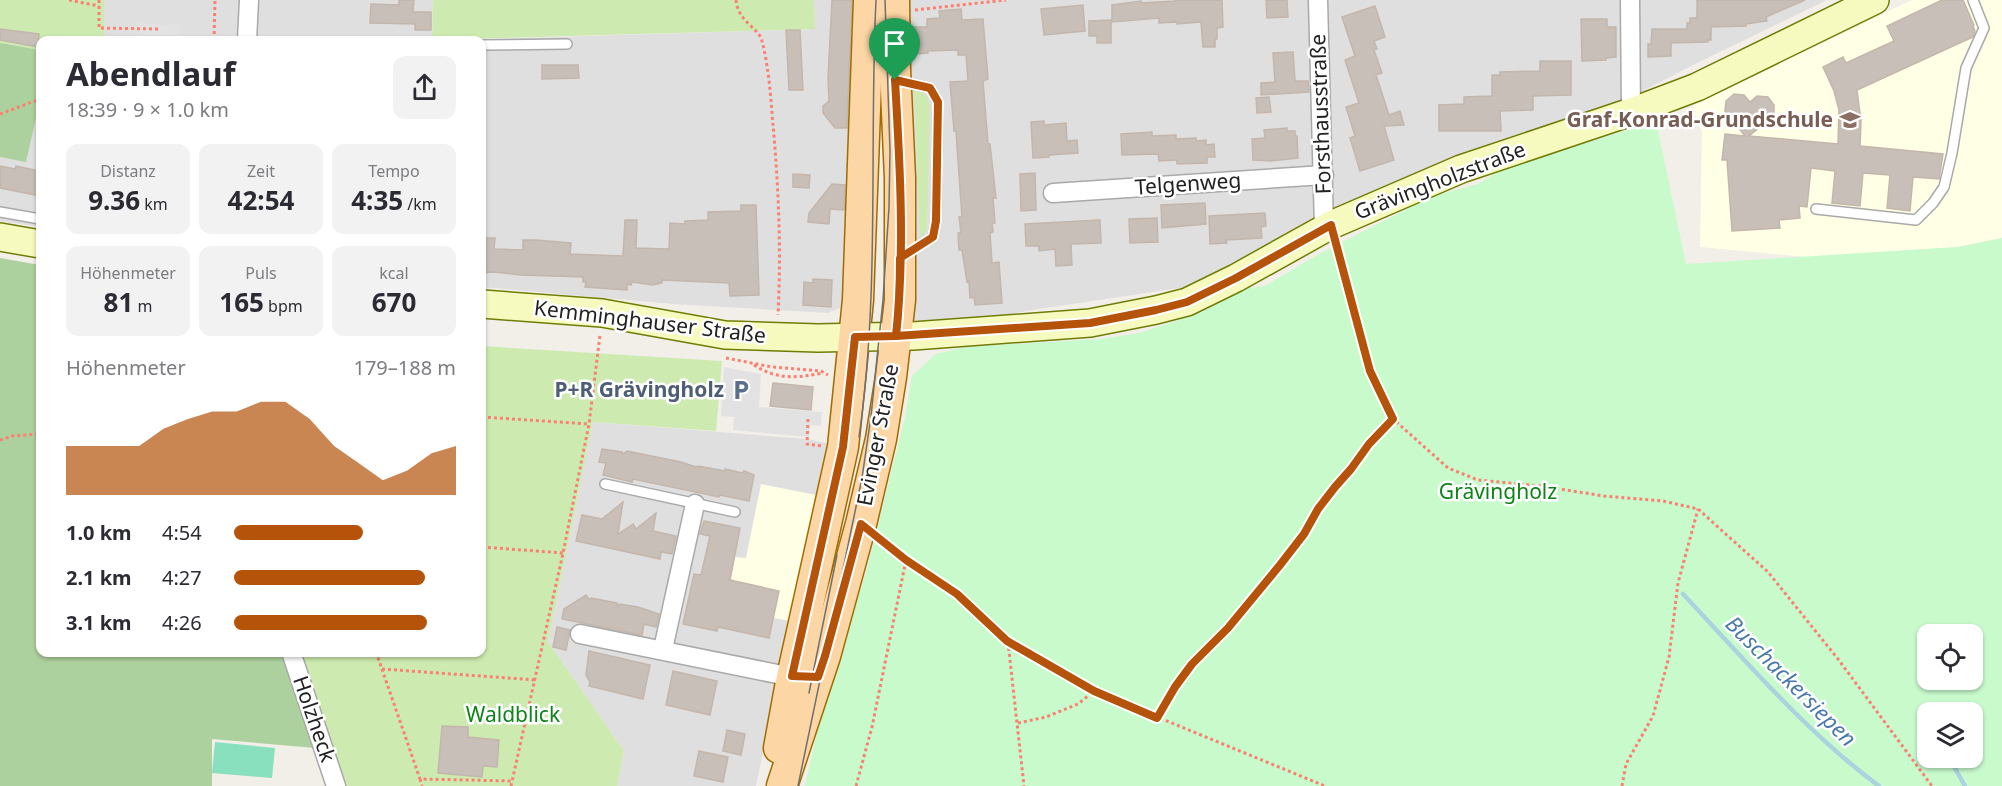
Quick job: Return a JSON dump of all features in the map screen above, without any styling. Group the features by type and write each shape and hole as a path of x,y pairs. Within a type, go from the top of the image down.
{"main road":[{"name":"Grävingholzstraße","path":"855,337 1090,323 1187,302 1236,278 1327,226 1461,169 1631,112 1697,87 1875,0"},
{"name":"Evinger Straße","path":"772,786 806,676 825,656 861,524 881,439 900,300 900,178 895,80 886,4"},
{"name":"Evinger Straße","path":"782,786 806,676 843,447 858,300 863,189 886,4"},
{"path":"0,237 36,243"},
{"name":"Kemminghauser Straße","path":"486,304 602,313 725,335 855,337"}],"street":[{"path":"247,36 249,0"},
{"name":"Forsthausstraße","path":"1318,0 1323,175 1327,226"},
{"path":"1630,0 1631,112"},
{"name":"Telgenweg","path":"1053,193 1323,175"},
{"path":"663,649 695,504"},
{"path":"580,634 806,676"},
{"name":"Holzheck","path":"293,657 336,786"}],"lane":[{"path":"1816,209 1916,219 1933,203 1944,187 1966,68 1984,28 1973,0"},
{"path":"486,45 567,44"},
{"path":"895,80 930,88 938,102 936,221 933,237 900,258"},
{"path":"0,212 36,218"},
{"path":"605,484 735,512"}],"path":[{"path":"69,0 99,6"},
{"path":"99,0 99,28 158,29"},
{"path":"214,36 215,0"},
{"path":"736,0 736,7 747,24 761,38 770,89 780,236 777,337"},
{"path":"886,4 1006,0"},
{"path":"0,114 36,100"},
{"path":"1327,226 1370,371 1393,419 1448,468 1478,480 1663,501 1698,509 1768,572 1838,659 1932,786"},
{"path":"511,786 564,553 589,424 600,332"},
{"path":"744,362 820,371 827,374 786,378 768,373 752,364"},
{"path":"486,417 589,424"},
{"path":"808,419 807,444 823,446"},
{"path":"1157,718 1192,664 1228,628 1304,534 1329,494 1369,444 1393,419"},
{"path":"0,440 12,436 36,434"},
{"path":"1622,786 1626,764 1653,716 1667,667 1678,583 1698,509"},
{"path":"861,524 906,560 957,594 1007,641 1094,691 1325,786"},
{"path":"486,547 564,553"},
{"path":"856,786 872,727 906,560"},
{"path":"1007,641 1024,786"},
{"path":"378,657 422,786"},
{"path":"382,669 536,680"},
{"path":"1018,723 1046,717 1078,704 1094,691"},
{"path":"420,779 512,781"}],"shaded area":[{"path":"0,0 433,0 432,36 36,36 36,226 0,221"},
{"path":"814,0 869,0 858,300 828,313 673,304 486,287 486,39 815,29"},
{"path":"894,0 1827,0 1606,110 1186,287 1026,311 913,336"},
{"name":"Graf-Konrad-Grundschule","path":"1912,0 2002,0 2002,238 1958,247 1806,257 1700,247 1702,131 1693,110 1694,105"},
{"path":"136,23 165,25 179,23 181,36 138,36"},
{"name":"P+R Grävingholz","path":"724,367 761,374 759,407 822,412 821,426 810,425 809,437 733,430 734,417 721,416"},
{"path":"593,422 807,439 843,447 779,676 756,786 617,786 624,751 548,642"},
{"path":"761,484 816,495 789,621 774,618 769,638 718,627 735,557 746,558"}],"green space":[{"path":"0,0 104,0 104,36 36,36 36,49 0,43"},
{"path":"433,0 814,0 815,29 486,38 486,36 432,36"},
{"path":"0,43 36,49 36,118 26,162 0,157"},
{"path":"914,88 925,95 930,106 927,230 920,238"},
{"name":"Grävingholz","path":"1656,121 1686,264 1958,247 2002,238 2002,786 805,786 835,663 866,573 905,417 912,376 936,354 965,347 1100,339 1139,333 1198,314 1248,288 1265,286 1319,254 1433,196 1478,184 1501,170"},
{"path":"0,258 36,264 36,657 283,657 315,748 212,739 212,786 0,786"},
{"name":"Waldblick","path":"486,346 722,361 716,431 593,422 548,642 624,751 617,786 346,786 303,657 486,657"},
{"path":"215,742 275,748 272,778 212,773"}],"building":[{"path":"399,0 414,0 413,12 431,12 431,30 415,30 415,24 370,23 371,4 399,5"},
{"path":"832,0 852,0 847,128 835,128 823,113 823,106 829,101"},
{"path":"1175,0 1222,0 1223,27 1217,28 1215,47 1203,47 1201,22 1159,23 1159,18 1112,22 1112,5"},
{"path":"1266,0 1287,0 1288,17 1267,18"},
{"path":"1697,0 1805,0 1766,17 1767,21 1746,24 1746,26 1711,27 1711,40 1708,42 1671,43 1671,56 1648,57 1648,44 1651,44 1652,29 1687,29 1690,18 1697,18"},
{"path":"1942,0 1963,0 1974,25 1973,37 1857,90 1861,121 1860,146 1943,154 1939,179 1913,177 1910,211 1887,208 1890,175 1863,173 1860,206 1832,203 1835,171 1811,168 1807,207 1799,206 1800,218 1779,220 1780,228 1732,231 1727,160 1722,160 1725,134 1745,136 1725,111 1726,101 1734,94 1744,95 1750,102 1757,96 1768,97 1774,105 1774,116 1749,136 1838,144 1839,110 1834,91 1823,67 1843,57 1846,63 1894,41 1887,26"},
{"path":"1083,5 1085,31 1044,35 1041,9"},
{"path":"1375,6 1385,37 1374,41 1377,49 1374,50 1382,73 1376,75 1389,115 1400,111 1404,125 1384,126 1394,160 1360,171 1350,138 1355,136 1346,107 1359,103 1345,60 1355,56 1342,17"},
{"path":"961,9 962,20 983,19 988,79 983,81 988,144 990,144 996,198 993,198 995,223 992,223 993,232 990,233 992,263 999,262 1002,303 975,305 974,297 970,298 969,281 967,282 962,250 959,250 958,233 961,233 959,217 962,217 950,82 968,81 966,55 958,55 958,50 913,54 912,27 927,27 927,19 940,18 939,11"},
{"path":"1581,19 1607,19 1607,27 1616,27 1616,57 1606,58 1606,60 1582,61"},
{"path":"1111,20 1111,43 1097,43 1097,36 1089,36 1089,21"},
{"path":"0,29 39,34 36,36 36,47 0,40"},
{"path":"786,30 800,30 803,90 789,90"},
{"path":"1293,52 1295,81 1308,81 1309,92 1261,95 1261,83 1275,82 1273,53"},
{"path":"1540,61 1571,61 1571,95 1533,96 1533,110 1500,111 1501,131 1439,131 1439,105 1464,104 1464,97 1492,96 1492,75 1500,75 1500,72 1540,71"},
{"path":"542,65 578,65 579,78 542,79"},
{"path":"1269,97 1271,112 1257,113 1256,98"},
{"path":"1044,121 1044,125 1066,123 1067,141 1077,140 1078,153 1033,158 1031,122"},
{"path":"1287,128 1287,131 1295,131 1295,136 1297,136 1298,158 1253,160 1252,139 1265,138 1264,130"},
{"path":"1152,132 1152,136 1176,135 1176,139 1206,140 1206,145 1214,144 1215,157 1207,157 1207,163 1177,164 1177,160 1159,161 1158,154 1122,155 1121,134"},
{"path":"0,166 15,169 16,166 36,170 36,195 0,188"},
{"path":"1035,173 1036,210 1021,211 1020,174"},
{"path":"793,174 810,175 809,188 793,187"},
{"path":"832,184 845,185 844,210 830,209 829,224 808,222 809,213"},
{"path":"1205,203 1206,224 1162,228 1161,205"},
{"path":"741,205 756,205 759,295 730,296 729,283 662,280 662,283 653,285 632,282 631,285 627,284 627,290 585,287 586,282 583,282 583,277 486,273 486,238 495,238 494,249 523,250 523,240 536,240 571,243 570,254 623,256 625,220 637,220 636,248 669,249 670,223 685,224 685,221 708,220 708,212 741,211"},
{"path":"1265,213 1266,226 1261,227 1262,238 1226,240 1227,243 1210,244 1209,216"},
{"path":"1157,218 1158,242 1130,243 1129,219"},
{"path":"1100,220 1101,243 1071,244 1072,265 1056,266 1055,249 1039,251 1039,246 1026,246 1025,224"},
{"path":"813,279 832,280 831,307 803,305 804,282 813,283"},
{"path":"773,383 813,387 811,410 770,406"},
{"path":"602,449 623,454 627,451 696,467 742,473 744,471 754,475 749,501 633,479 632,482 603,475 606,463 599,462"},
{"path":"623,502 618,534 633,524 636,529 656,513 653,531 676,536 672,554 661,552 660,559 576,541 582,515 602,519"},
{"path":"704,521 740,528 730,580 779,591 769,638 718,627 717,631 683,624 694,574 701,575 710,536 700,534"},
{"path":"586,595 589,600 591,598 617,603 618,606 620,604 638,607 659,614 656,627 644,624 642,635 562,619 564,609"},
{"path":"557,627 570,630 566,650 553,647"},
{"path":"589,651 650,665 643,699 589,686 590,682 586,675"},
{"path":"673,671 717,681 710,715 666,705"},
{"path":"442,726 468,727 468,737 499,740 497,767 483,766 482,777 438,773"},
{"path":"727,730 745,734 741,755 723,751"},
{"path":"699,751 728,757 723,782 694,776"}],"waterway":[{"name":"Buschackersiepen","path":"1683,594 1801,719 1879,786"},
{"path":"1955,768 1965,786"}],"tram line":[{"path":"859,437 870,328 876,0"},
{"path":"798,786 862,478 871,416 883,300 889,207 890,151 885,0"},
{"path":"809,693 837,555"}],"place":[{"name":"Graf-Konrad-Grundschule","path":"1850,120"},
{"name":"P+R Grävingholz","path":"741,390"}],"route":[{"path":"895,80 900,178 900,300 896,336 855,337 843,447 792,676 818,677 861,524 906,560 957,594 1007,641 1094,691 1157,718 1192,664 1228,628 1280,565 1335,487 1369,444 1393,419 1370,371 1331,225 1236,278 1187,302 1156,310 1090,323 896,336 898,317 900,300 900,258 933,237 936,221 938,102 930,88 895,80"}]}
